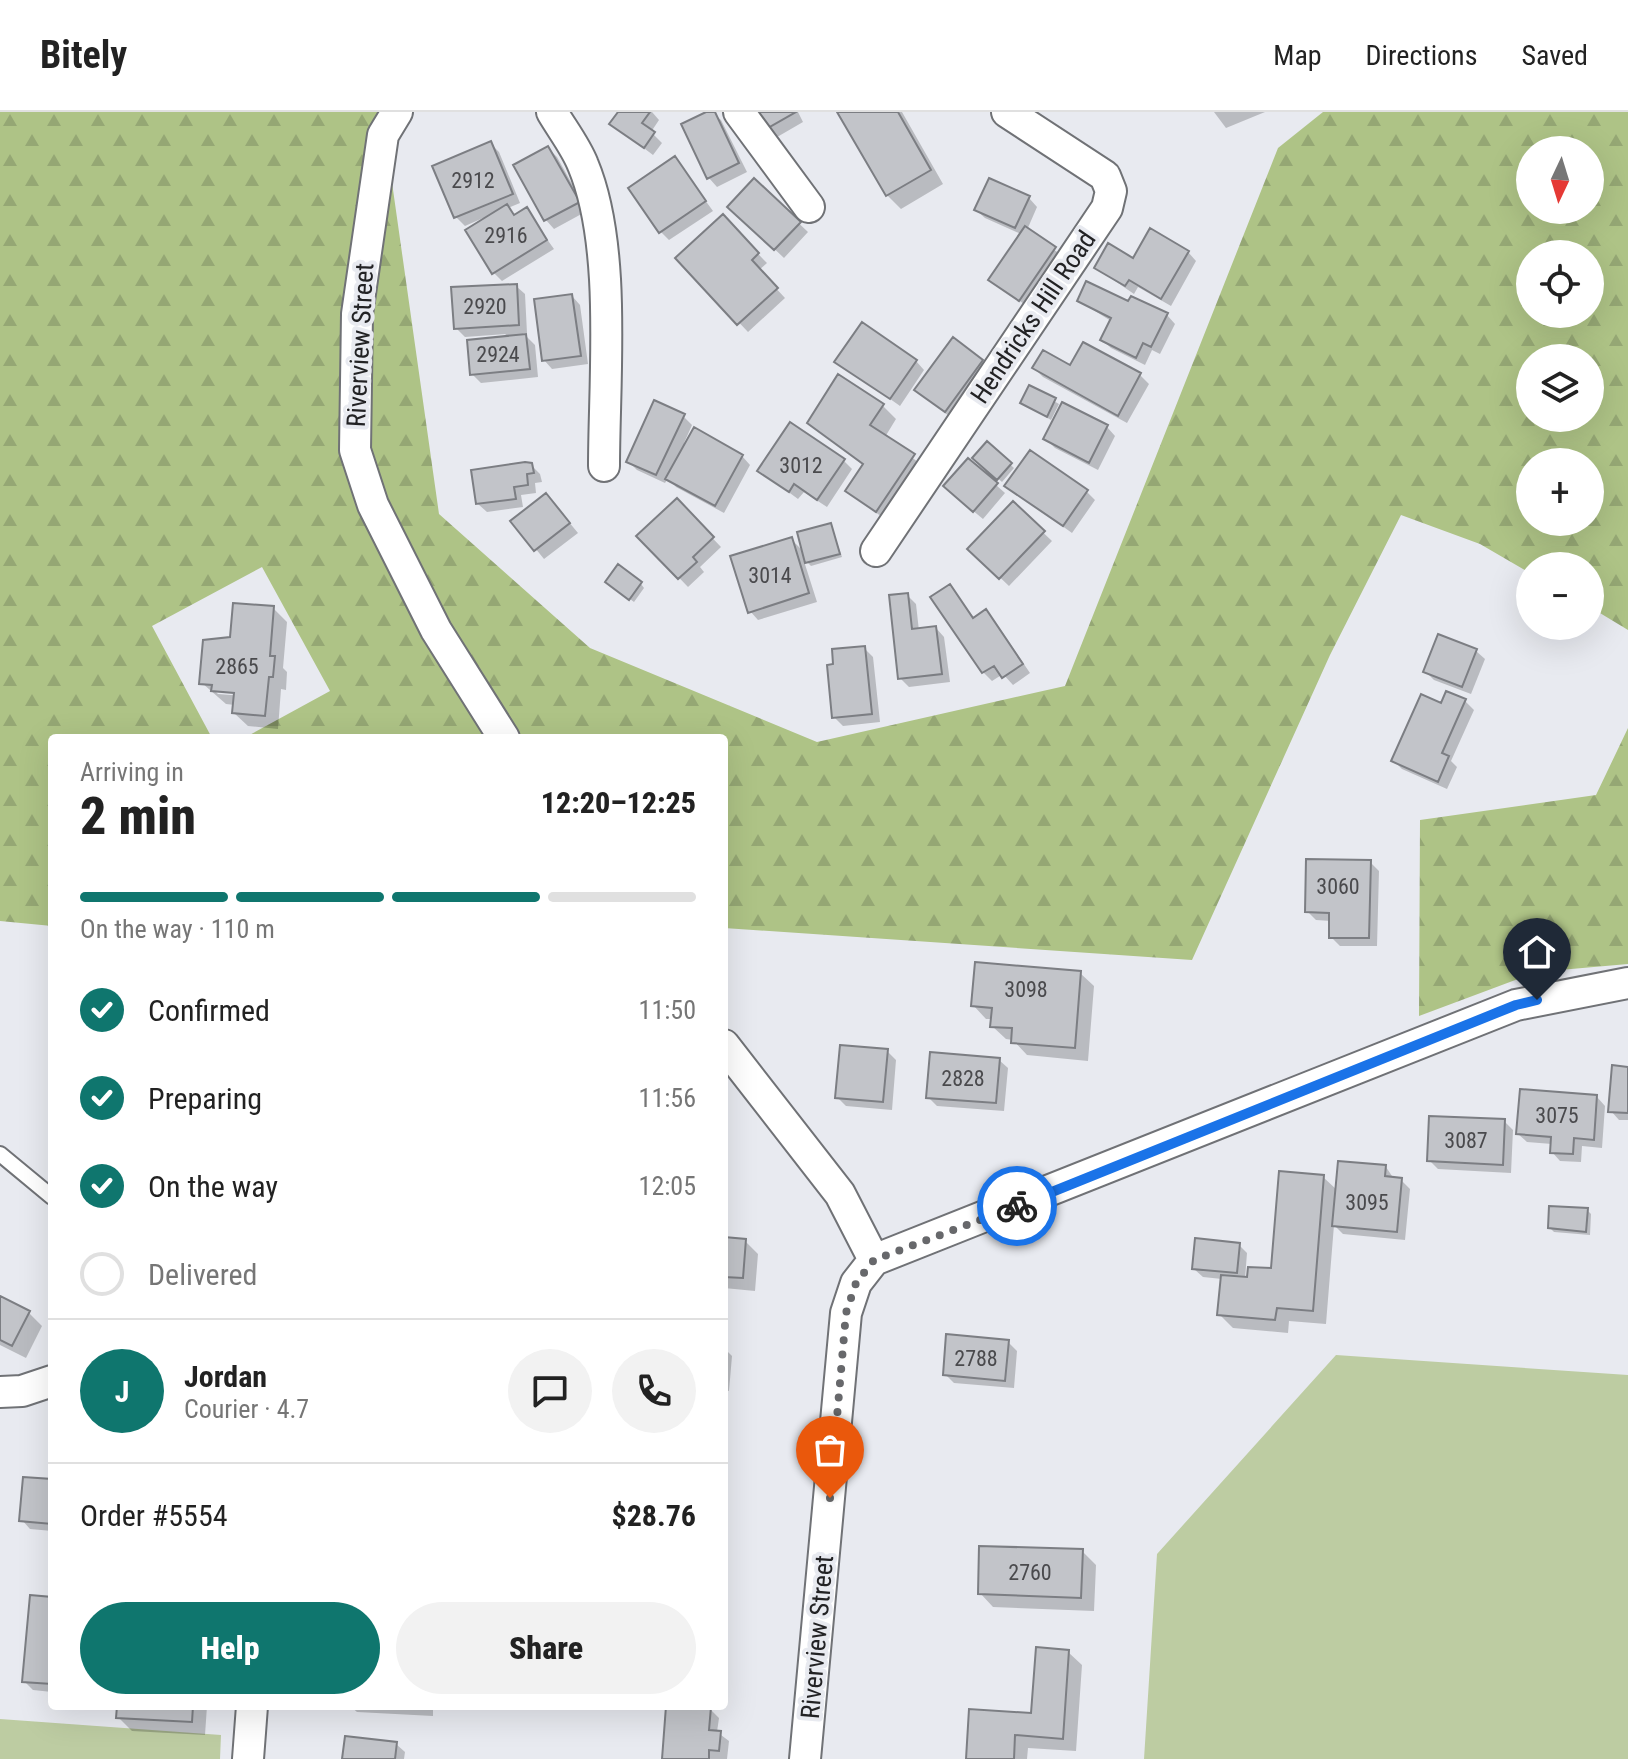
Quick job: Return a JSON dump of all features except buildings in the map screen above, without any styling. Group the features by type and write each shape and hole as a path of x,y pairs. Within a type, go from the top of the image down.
{"street":[{"name":"Riverview Street","path":"397,112 383,135 357,314 355,450 373,505 429,616 502,734"},
{"path":"552,112 583,165 598,219 604,275 604,466"},
{"path":"739,112 809,207"},
{"name":"Hendricks Hill Road","path":"876,551 1107,208 1111,191 1105,176 1007,112"},
{"path":"728,1050 840,1194 874,1260 1516,1005 1628,983"},
{"name":"Riverview Street","path":"805,1759 846,1313 856,1283 874,1260"},
{"path":"0,1392 22,1391 48,1382"},
{"path":"248,1759 252,1710"}],"lane":[{"path":"0,1154 48,1194"}],"green space":[{"path":"0,112 382,112 439,514 590,648 817,742 1065,686 1278,148 1323,112 1628,112 1628,630 1604,615 1604,552 1516,552 1516,565 1480,544 1401,515 1330,655 1192,960 728,928 728,734 251,734 330,691 262,567 152,626 210,734 48,734 48,926 0,921"},
{"path":"1628,728 1628,964 1537,972 1419,1016 1420,820 1596,795"},
{"path":"1336,1355 1628,1375 1628,1759 1144,1759 1157,1554"},
{"path":"0,1719 221,1735 220,1759 0,1759"}],"way so far":[{"path":"830,1498 846,1313 856,1283 874,1260 1017,1206"}],"route":[{"path":"1017,1206 1516,1005 1537,1000"}]}
